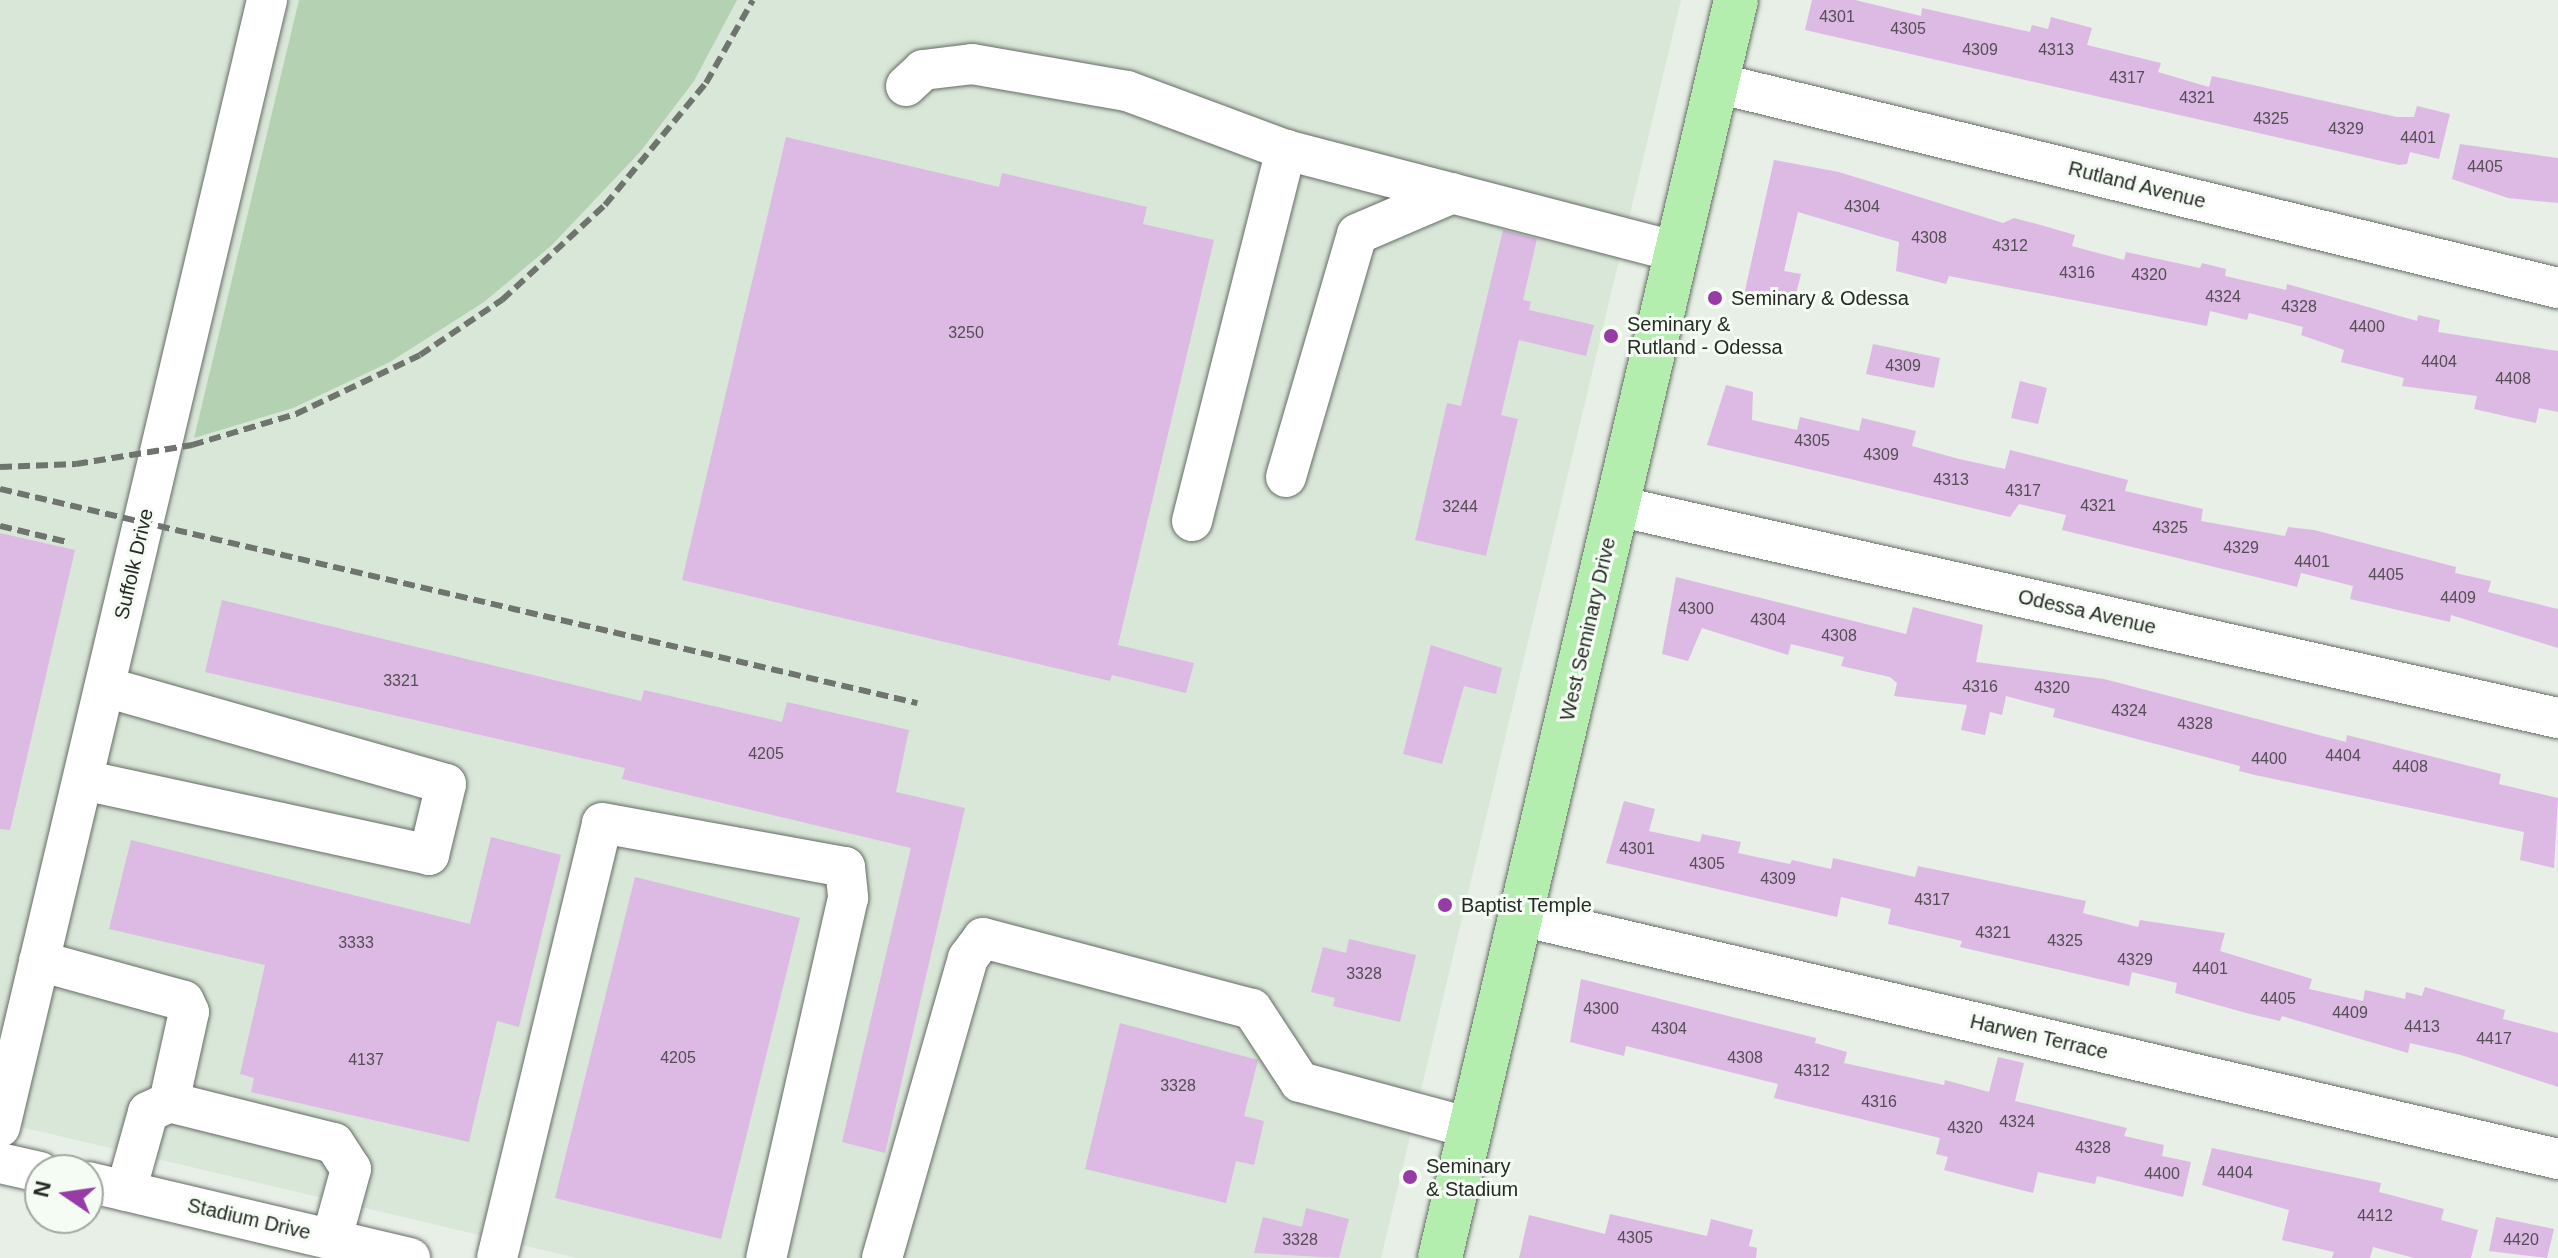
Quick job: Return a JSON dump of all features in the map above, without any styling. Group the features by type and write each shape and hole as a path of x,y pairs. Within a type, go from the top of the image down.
{"main road":[{"name":"West Seminary Drive","path":"1440,1258 1736,0"}],"street":[{"name":"Suffolk Drive","path":"0,1127 267,0"},
{"path":"906,86 923,70 972,64 1127,91 1286,150 1677,252"},
{"name":"Rutland Avenue","path":"1717,83 2558,288"},
{"path":"1192,521 1286,150"},
{"path":"1286,477 1357,234 1453,193"},
{"name":"Odessa Avenue","path":"1617,506 2558,718"},
{"path":"83,780 429,855 433,841 446,784 105,687"},
{"path":"497,1258 602,823 845,867 848,898 766,1258"},
{"name":"Harwen Terrace","path":"1521,916 2558,1159"},
{"path":"882,1258 968,958 983,938 1252,1009 1300,1082 1471,1128"},
{"path":"39,961 184,1001 189,1012 169,1102"},
{"path":"107,1187 148,1112 169,1102 334,1143 351,1169 332,1238"},
{"path":"0,1163 24,1168"},
{"name":"Stadium Drive","path":"107,1187 410,1258"}],"shaded area":[{"path":"0,0 1681,0 1381,1258 577,1258 0,1122"}],"green space":[{"path":"299,0 737,0 694,81 640,152 552,245 484,302 390,362 293,408 194,438"}],"building":[{"path":"1812,0 1855,0 1921,16 1922,8 2030,32 2032,25 2048,29 2051,17 2092,28 2087,45 2161,63 2158,72 2209,87 2212,76 2397,117 2414,117 2417,106 2450,114 2439,159 2410,152 2407,164 2399,165 1805,30"},
{"path":"786,137 999,187 1002,173 1147,207 1143,224 1214,240 1118,645 1194,663 1186,693 1112,675 1110,681 682,580"},
{"path":"2460,144 2558,158 2558,203 2508,198 2452,179"},
{"path":"1774,160 1839,172 2003,223 2014,218 2044,226 2075,235 2072,246 2124,260 2126,252 2200,268 2202,263 2226,269 2225,276 2286,290 2287,284 2417,321 2418,315 2440,320 2438,332 2558,351 2558,412 2539,408 2536,423 2474,409 2477,396 2402,386 2404,378 2341,362 2344,350 2301,335 2303,327 2249,313 2247,320 2210,311 2207,326 1949,276 1946,284 1896,271 1899,242 1798,212 1784,271 1801,274 1793,306 1744,295"},
{"path":"1503,230 1537,239 1523,300 1531,302 1529,310 1594,325 1586,356 1519,340 1501,415 1518,419 1486,556 1415,540 1447,403 1461,406"},
{"path":"1873,344 1940,358 1934,388 1866,374"},
{"path":"2020,381 2047,388 2038,424 2011,418"},
{"path":"1726,385 1753,392 1752,420 1797,430 1800,417 1859,431 1862,418 1916,431 1912,446 1959,459 2005,469 2010,450 2128,480 2125,491 2203,509 2201,521 2285,536 2288,527 2314,530 2456,567 2455,573 2491,581 2488,592 2558,609 2558,648 2451,615 2450,622 2350,599 2353,586 2301,573 2297,587 2062,530 2066,515 2019,504 2010,517 1707,445"},
{"path":"0,533 75,550 10,830 0,829"},
{"path":"1676,577 1906,634 1913,607 1983,625 1976,662 2104,679 2346,742 2347,735 2501,774 2499,784 2558,798 2554,868 2520,860 2524,832 2239,771 2240,766 2053,717 2055,709 2006,696 2002,715 1990,712 1985,735 1961,730 1967,705 1894,696 1897,683 1890,677 1841,666 1844,657 1791,644 1788,655 1702,628 1688,661 1662,654"},
{"path":"222,600 641,701 644,690 782,722 787,702 909,730 896,792 965,808 885,1153 842,1142 911,848 622,779 625,768 205,672"},
{"path":"1431,645 1502,668 1496,694 1464,686 1442,764 1403,754"},
{"path":"1624,801 1655,809 1649,831 1700,842 1702,834 1741,842 1738,853 1831,869 1833,858 1915,877 1918,866 2086,901 2083,913 2138,927 2140,920 2225,933 2220,951 2312,979 2309,989 2363,1001 2365,990 2405,999 2406,992 2422,996 2425,987 2505,1010 2503,1019 2558,1033 2558,1087 2461,1055 2410,1043 2408,1053 2282,1016 2280,1021 2246,1013 2175,993 2177,983 2132,972 2129,986 1960,947 1962,941 1888,924 1891,909 1841,897 1837,917 1606,863"},
{"path":"491,837 561,855 519,1027 497,1021 469,1142 251,1092 254,1078 240,1074 265,965 109,929 131,840 470,924"},
{"path":"635,877 800,918 721,1239 555,1198"},
{"path":"1349,939 1416,955 1400,1022 1333,1006 1335,998 1311,992 1323,947 1346,953"},
{"path":"1581,979 1816,1038 1815,1043 1847,1052 1844,1063 1944,1085 1945,1080 1989,1092 1998,1057 2024,1063 2015,1101 2127,1128 2124,1136 2164,1145 2162,1156 2191,1162 2183,1197 2097,1176 2095,1184 2038,1172 2033,1193 1944,1170 1948,1157 1936,1154 1940,1138 1774,1098 1778,1084 1626,1046 1624,1056 1570,1042"},
{"path":"1120,1023 1258,1060 1244,1116 1264,1121 1254,1165 1236,1161 1226,1203 1085,1169"},
{"path":"2212,1148 2381,1183 2379,1192 2444,1209 2441,1220 2478,1230 2471,1258 2414,1258 2373,1247 2370,1258 2332,1258 2334,1252 2282,1240 2289,1210 2202,1185"},
{"path":"1306,1208 1349,1219 1339,1258 1254,1253 1263,1217 1302,1227"},
{"path":"1610,1214 1707,1236 1711,1219 1753,1230 1749,1246 1757,1248 1756,1258 1519,1258 1529,1215 1605,1234"},
{"path":"2496,1217 2554,1229 2547,1258 2489,1251"}],"railway":[{"path":"0,467 76,464 192,445 296,414 420,355 502,300 605,205 706,83 753,0"},
{"path":"0,489 917,703"},
{"path":"0,526 67,542"}],"place":[{"name":"Seminary & Odessa","path":"1715,298"},
{"name":"Seminary & Rutland - Odessa","path":"1611,336"},
{"name":"Baptist Temple","path":"1445,905"},
{"name":"Seminary & Stadium","path":"1410,1177"}]}
